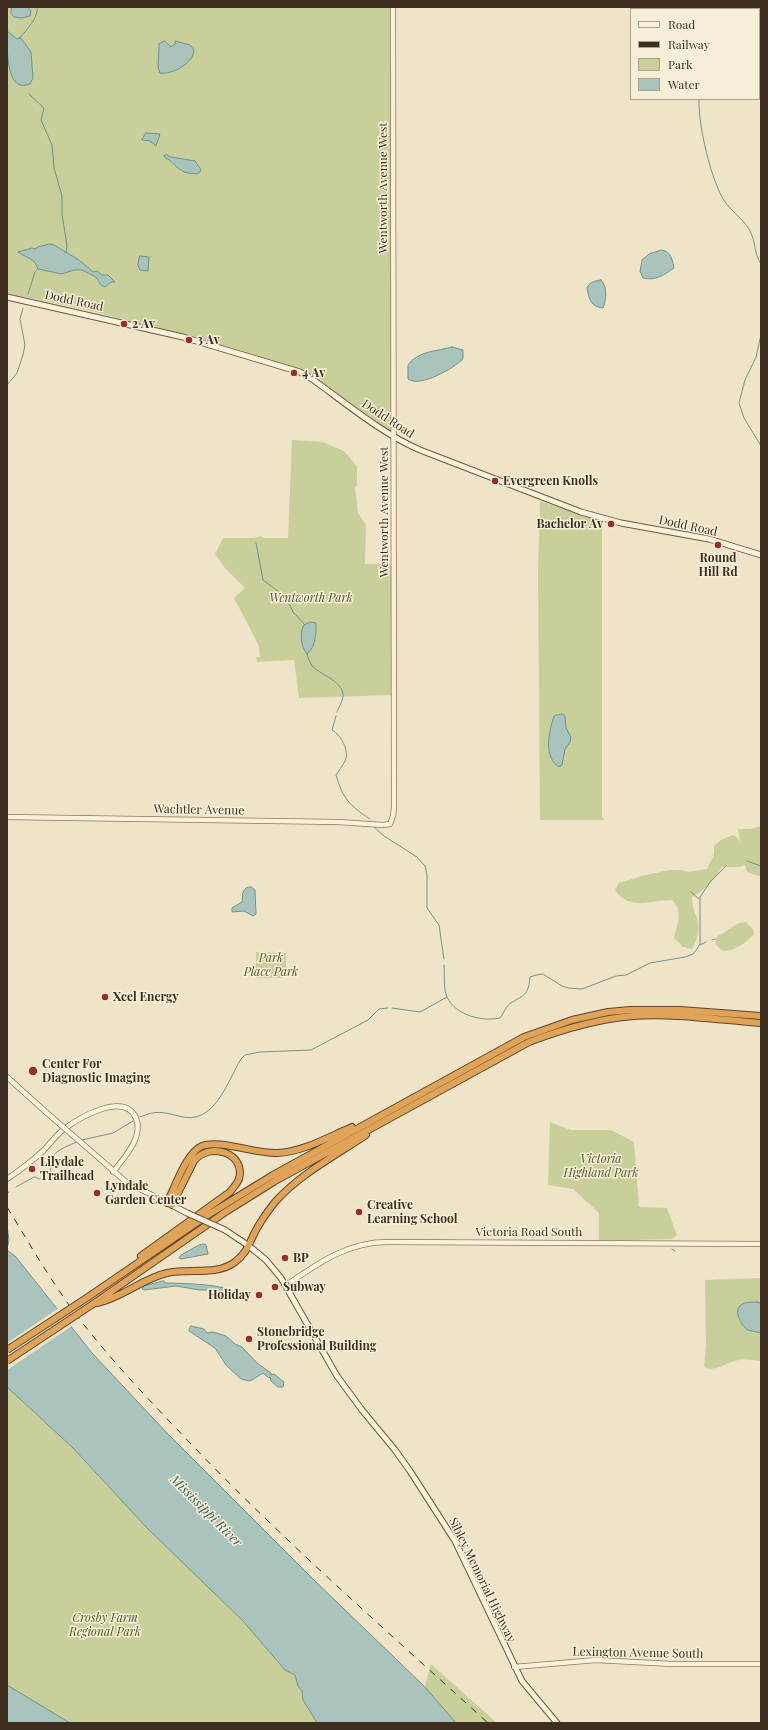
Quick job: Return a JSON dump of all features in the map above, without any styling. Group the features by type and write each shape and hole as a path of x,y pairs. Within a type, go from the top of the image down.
{"highway":[{"path":"7,1350 222,1206 273,1175 524,1037 572,1020 608,1012 630,1010 680,1010 761,1016"},
{"path":"7,1361 94,1304 227,1211 275,1181 529,1042 574,1026 607,1019 634,1016 669,1016 761,1023"},
{"path":"170,1204 188,1160 193,1152 201,1146 210,1143 220,1144 264,1153 293,1151 307,1147 388,1111"},
{"path":"94,1304 106,1302 137,1284 164,1274 179,1271 215,1270 226,1267 239,1259 249,1246 255,1231 268,1212 291,1186 398,1114"},
{"path":"91,1295 107,1280 230,1192 239,1180 239,1168 230,1155 220,1151 208,1151 198,1156 170,1204"}],"main road":[{"name":"Dodd Road","path":"7,297 183,337 300,372 394,437 420,450 581,512 621,523 709,539 761,555"},
{"name":"Sibley Memorial Highway","path":"170,1204 224,1230 249,1246 266,1260 285,1286 337,1376 422,1488 444,1523 514,1667 530,1692 557,1723"}],"street":[{"name":"Wentworth Avenue West","path":"390,824 394,807 393,7"},
{"name":"Wachtler Avenue","path":"7,817 390,824"},
{"path":"7,1077 113,1172 139,1189 170,1204"},
{"path":"7,1179 41,1152 72,1123 108,1106 117,1106 131,1112 136,1117 138,1133 134,1142 113,1172"},
{"name":"Victoria Road South","path":"285,1286 333,1254 367,1243 761,1244"},
{"name":"Lexington Avenue South","path":"514,1667 596,1660 672,1664 761,1664"}],"green space":[{"path":"7,7 391,7 392,433 310,375 259,356 198,338 95,312 7,293"},
{"name":"Wentworth Park","path":"292,440 323,442 344,451 357,466 357,486 355,487 358,513 366,525 365,564 393,564 392,695 299,698 294,660 257,662 256,657 260,657 259,646 234,598 245,588 224,567 215,554 223,538 256,538 260,536 264,538 288,538"},
{"path":"540,501 602,523 602,816 604,820 540,820 538,571"},
{"path":"761,826 761,877 747,872 745,865 740,867 722,867 709,884 692,897 698,933 692,949 683,947 674,938 679,913 676,904 672,900 641,903 633,902 620,896 615,890 619,883 642,876 669,870 682,870 688,872 707,869 714,854 714,846 721,840 733,835 737,837 740,842 738,829 751,829"},
{"path":"746,922 753,929 754,934 750,938 739,946 727,951 722,950 717,946 715,939 718,936 739,923"},
{"name":"Park Place Park","path":"256,952 286,953 286,973 283,973 283,978 256,978"},
{"name":"Victoria Highland Park","path":"550,1122 571,1130 611,1130 634,1142 639,1207 667,1208 677,1235 672,1239 599,1241 599,1213 573,1189 548,1185"},
{"path":"761,1278 761,1361 738,1360 712,1369 704,1367 706,1346 705,1280"},
{"name":"Crosby Farm Regional Park","path":"7,1387 73,1448 147,1528 243,1621 285,1670 295,1675 298,1686 302,1691 303,1700 317,1723 7,1723"},
{"path":"431,1664 497,1723 415,1723"}],"water":[{"path":"12,7 28,7 31,11 30,16 22,18 14,17 11,13"},
{"path":"7,31 17,39 20,37 31,52 33,78 30,84 20,85 15,82 12,77 8,61"},
{"path":"165,41 171,47 175,44 175,41 190,45 194,50 193,55 182,67 170,72 160,73 158,67 159,44"},
{"path":"146,133 160,134 156,146 150,141 142,140"},
{"path":"167,155 195,161 201,171 197,174 187,173 165,158 164,156"},
{"path":"50,244 79,260 93,272 97,271 102,275 108,275 115,282 111,282 105,287 101,285 96,277 82,270 74,270 62,274 38,269 37,265 32,260 18,252 32,248 35,249"},
{"path":"662,250 670,254 674,268 656,278 643,278 640,271 642,260 649,254"},
{"path":"140,256 149,257 148,271 140,270 138,265"},
{"path":"601,280 606,290 606,298 603,308 596,306 591,302 587,288 592,282"},
{"path":"452,347 463,350 463,359 459,363 445,372 428,379 413,381 408,379 408,365 412,360 428,352"},
{"path":"311,622 316,623 316,636 314,644 307,654 302,644 302,628 304,625"},
{"path":"563,714 565,716 566,728 571,737 570,742 565,749 562,765 559,767 554,763 551,757 549,750 549,736 554,716"},
{"path":"251,887 255,890 256,914 253,916 244,911 232,912 232,908 242,902 243,892 246,888"},
{"path":"199,1245 206,1245 208,1254 181,1259 179,1258 181,1255"},
{"name":"Mississippi River","path":"7,1250 16,1257 92,1353 166,1432 315,1581 425,1687 456,1723 317,1723 303,1700 302,1691 298,1686 295,1675 285,1670 243,1621 147,1528 73,1448 7,1387"},
{"path":"164,1281 165,1283 216,1286 228,1290 200,1290 176,1286 142,1289 144,1286"},
{"path":"757,1302 761,1303 761,1333 745,1328 738,1314 739,1307 741,1305"},
{"path":"191,1326 204,1329 207,1333 213,1332 226,1336 235,1344 242,1347 257,1363 271,1373 271,1375 274,1374 284,1382 283,1387 278,1387 271,1381 270,1377 269,1378 263,1373 249,1381 241,1379 226,1365 215,1348 189,1331"},
{"path":"7,1685 70,1723 7,1723"}],"pier":[{"path":"59,1308 73,1325 7,1370 7,1343"}],"waterway":[{"path":"19,39 34,20 37,7"},
{"path":"29,94 44,108 41,120 52,145 54,168 62,196 62,214 67,246 66,253"},
{"path":"699,100 703,137 715,181 725,202 749,229 761,264"},
{"path":"28,294 35,272 38,269"},
{"path":"7,385 17,373 23,355 25,345 20,319 23,308"},
{"path":"761,335 756,357 745,380 739,403 744,418 761,446"},
{"path":"256,543 263,580 286,597 293,612 305,625"},
{"path":"307,654 312,666 334,681 341,688 343,698 337,712"},
{"path":"336,716 332,730 341,739 346,753 345,761 336,775 341,790 348,801 352,806 370,819"},
{"path":"374,827 384,836 417,857 425,866 427,874 427,908 439,925 444,959"},
{"path":"747,861 761,866"},
{"path":"444,965 445,989 447,997 451,1003 463,1013 470,1016 493,1019 500,1018 509,1004 525,994 530,977 536,975 543,974 568,988 582,989 616,976 626,975 650,963 685,957 693,954 700,944 700,897 710,882 726,866"},
{"path":"691,892 699,899"},
{"path":"700,945 706,942"},
{"path":"392,1008 420,1012 447,997"},
{"path":"140,1117 150,1113 159,1112 191,1118 201,1115 210,1109 218,1100 241,1059 245,1055 260,1052 311,1050 368,1020 379,1009 388,1008"},
{"path":"82,1140 113,1133 133,1121"},
{"path":"16,1187 34,1177 44,1180 47,1178 49,1176 53,1156 61,1149 77,1142"},
{"path":"7,1226 9,1240 7,1249"}],"railway":[{"path":"7,1207 42,1265 71,1307 107,1353 149,1400 264,1517 338,1587 488,1723"}],"place":[{"name":"2 Av","path":"124,324"},
{"name":"3 Av","path":"189,340"},
{"name":"4 Av","path":"294,373"},
{"name":"Evergreen Knolls","path":"495,481"},
{"name":"Bachelor Av","path":"611,524"},
{"name":"Round Hill Rd","path":"718,545"},
{"name":"Xcel Energy","path":"105,997"},
{"name":"Center For Diagnostic Imaging","path":"33,1071"},
{"name":"Lilydale Trailhead","path":"32,1169"},
{"name":"Lyndale Garden Center","path":"97,1193"},
{"name":"Creative Learning School","path":"359,1212"},
{"name":"BP","path":"285,1258"},
{"name":"Subway","path":"275,1287"},
{"name":"Holiday","path":"259,1295"},
{"name":"Stonebridge Professional Building","path":"249,1339"}]}
